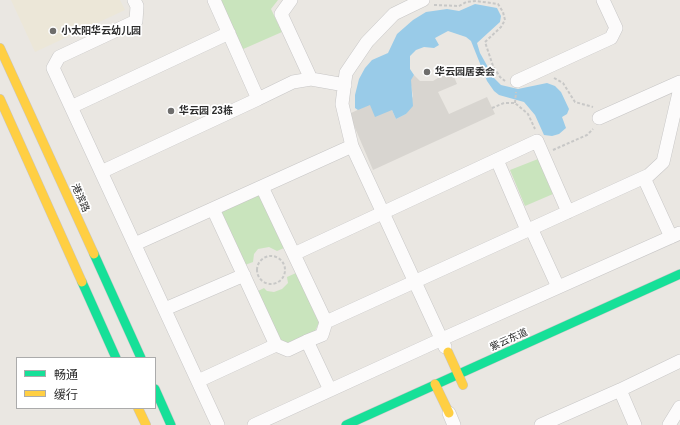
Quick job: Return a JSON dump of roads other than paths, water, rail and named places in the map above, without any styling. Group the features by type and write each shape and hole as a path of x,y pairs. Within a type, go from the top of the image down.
{"main road":[{"name":"港滨路","path":"0,48 141,357"},
{"path":"0,99 116,357"},
{"name":"紫云东道","path":"346,425 680,274"},
{"path":"437,397 467,383 458,374 448,352"},
{"path":"435,384 437,397 449,413"},
{"path":"156,392 171,425"},
{"path":"138,409 146,425"}],"street":[{"path":"134,0 137,6 136,20 59,57 53,68 218,425"},
{"path":"214,0 258,99"},
{"path":"291,0 281,14 311,79"},
{"path":"517,81 611,38 616,28 603,0"},
{"path":"427,2 394,14 367,42 346,73 342,104 352,146 448,352"},
{"path":"71,107 229,33"},
{"path":"101,172 293,82 311,79 345,86"},
{"path":"599,118 680,82"},
{"path":"326,322 415,280 649,176 662,162 680,88"},
{"path":"294,254 537,141 568,212"},
{"path":"135,244 352,146"},
{"path":"497,160 558,287"},
{"path":"254,425 442,338 675,235 644,178"},
{"path":"213,209 276,345 288,350 322,335 326,322 262,187"},
{"path":"165,309 244,275"},
{"path":"307,341 330,390"},
{"path":"198,381 276,345"},
{"path":"542,425 680,361"},
{"path":"620,390 635,425"},
{"path":"669,425 680,407"},
{"path":"449,413 454,425"}],"water":[{"path":"475,4 497,8 501,16 500,22 477,43 480,53 494,78 501,85 518,89 547,83 555,86 561,92 569,109 567,114 562,117 566,128 559,134 552,136 544,135 535,115 524,102 499,95 494,91 487,81 471,41 466,37 448,31 435,38 439,45 434,48 424,47 416,50 410,56 410,69 414,75 411,80 413,106 406,114 396,119 392,110 375,117 370,105 358,110 355,108 355,95 359,79 365,68 372,60 388,53 397,34 413,20 426,12 447,9 459,11"}],"place":[{"name":"小太阳华云幼儿园","path":"53,31"},
{"name":"华云园居委会","path":"427,72"},
{"name":"华云园 23栋","path":"171,111"}]}
